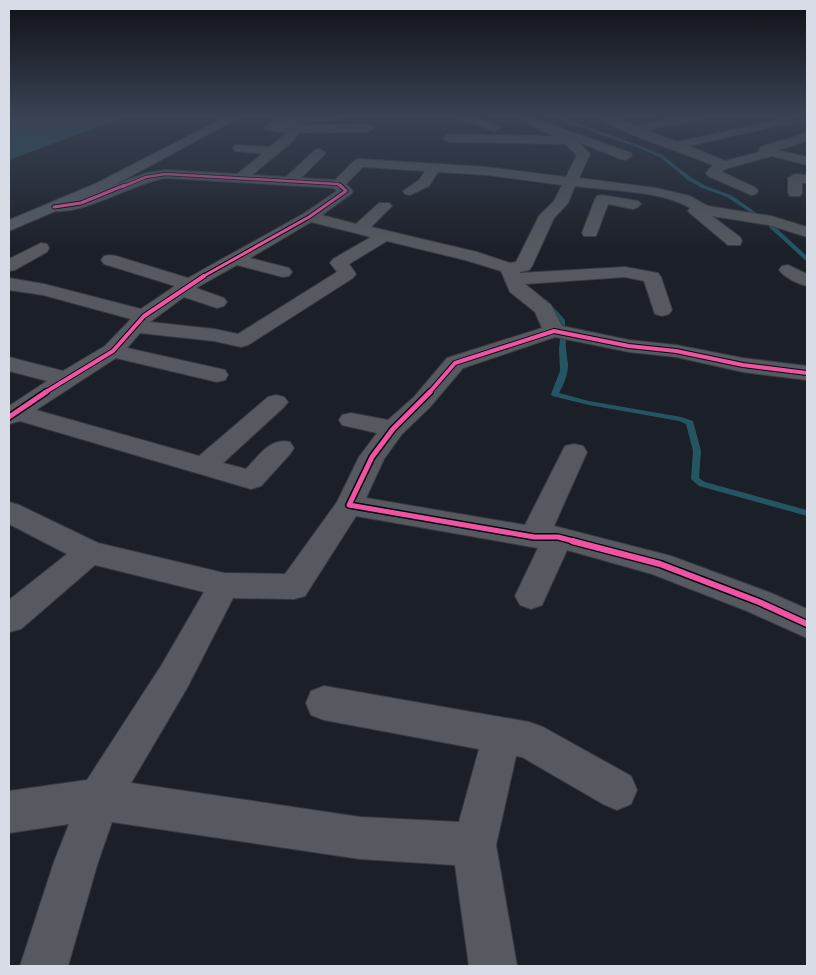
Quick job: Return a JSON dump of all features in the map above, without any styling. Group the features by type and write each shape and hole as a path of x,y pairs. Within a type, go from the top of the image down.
{"street":[{"path":"9,226 153,160"},
{"path":"240,179 261,160"},
{"path":"288,182 312,160"},
{"path":"487,171 494,160"},
{"path":"512,273 523,266 547,216 560,203 581,160"},
{"path":"713,160 722,164 720,166"},
{"path":"738,160 720,166 713,173 751,191"},
{"path":"338,184 360,163 487,171 656,192 685,200 700,211 719,230 734,240"},
{"path":"410,191 424,183 434,167"},
{"path":"13,415 66,379 113,351 140,321 187,287 309,217 344,194 345,189 338,184 166,174 146,177 82,202 54,207"},
{"path":"796,193 794,178 807,179"},
{"path":"612,226 592,228 602,199 771,221 807,232"},
{"path":"360,229 384,206"},
{"path":"309,217 384,235 512,273 547,278 626,272 652,277 660,304 681,300"},
{"path":"703,231 719,230"},
{"path":"9,284 60,300 140,321 242,341 347,274 339,263 384,235"},
{"path":"9,266 42,248"},
{"path":"235,259 284,272"},
{"path":"119,260 187,287 217,302"},
{"path":"807,262 788,270 807,281"},
{"path":"512,273 517,288 544,309 554,331"},
{"path":"9,512 90,552 224,585 294,587 349,505 372,457 393,429 422,402 454,364 554,331 629,346 676,350 743,365 807,373"},
{"path":"113,351 217,375"},
{"path":"9,364 66,379"},
{"path":"204,466 276,402"},
{"path":"13,415 251,480 281,448"},
{"path":"351,420 393,429"},
{"path":"531,596 546,537 574,452"},
{"path":"349,505 546,537 660,564 759,602 807,624"},
{"path":"9,619 90,552"},
{"path":"44,966 76,862 99,799 174,677 224,585"},
{"path":"324,703 529,740 618,790"},
{"path":"493,966 474,845 502,735"},
{"path":"9,812 99,799 360,838 474,845"}],"waterway":[{"path":"667,160 690,179 704,187 729,196 756,214"},
{"path":"771,226 807,259"},
{"path":"545,301 562,320 563,330"},
{"path":"563,339 564,371 555,394 589,403 681,419 690,423 697,451 695,479 702,484 807,513"}],"cycle path":[{"path":"9,417 66,379 113,351 144,316 190,284 309,217 346,191 338,184 166,174 146,177 81,203 54,207"},
{"path":"807,373 743,365 676,351 629,346 554,331 455,363 422,402 393,429 372,457 349,505 534,537 558,537 660,564 759,602 807,624"}]}
